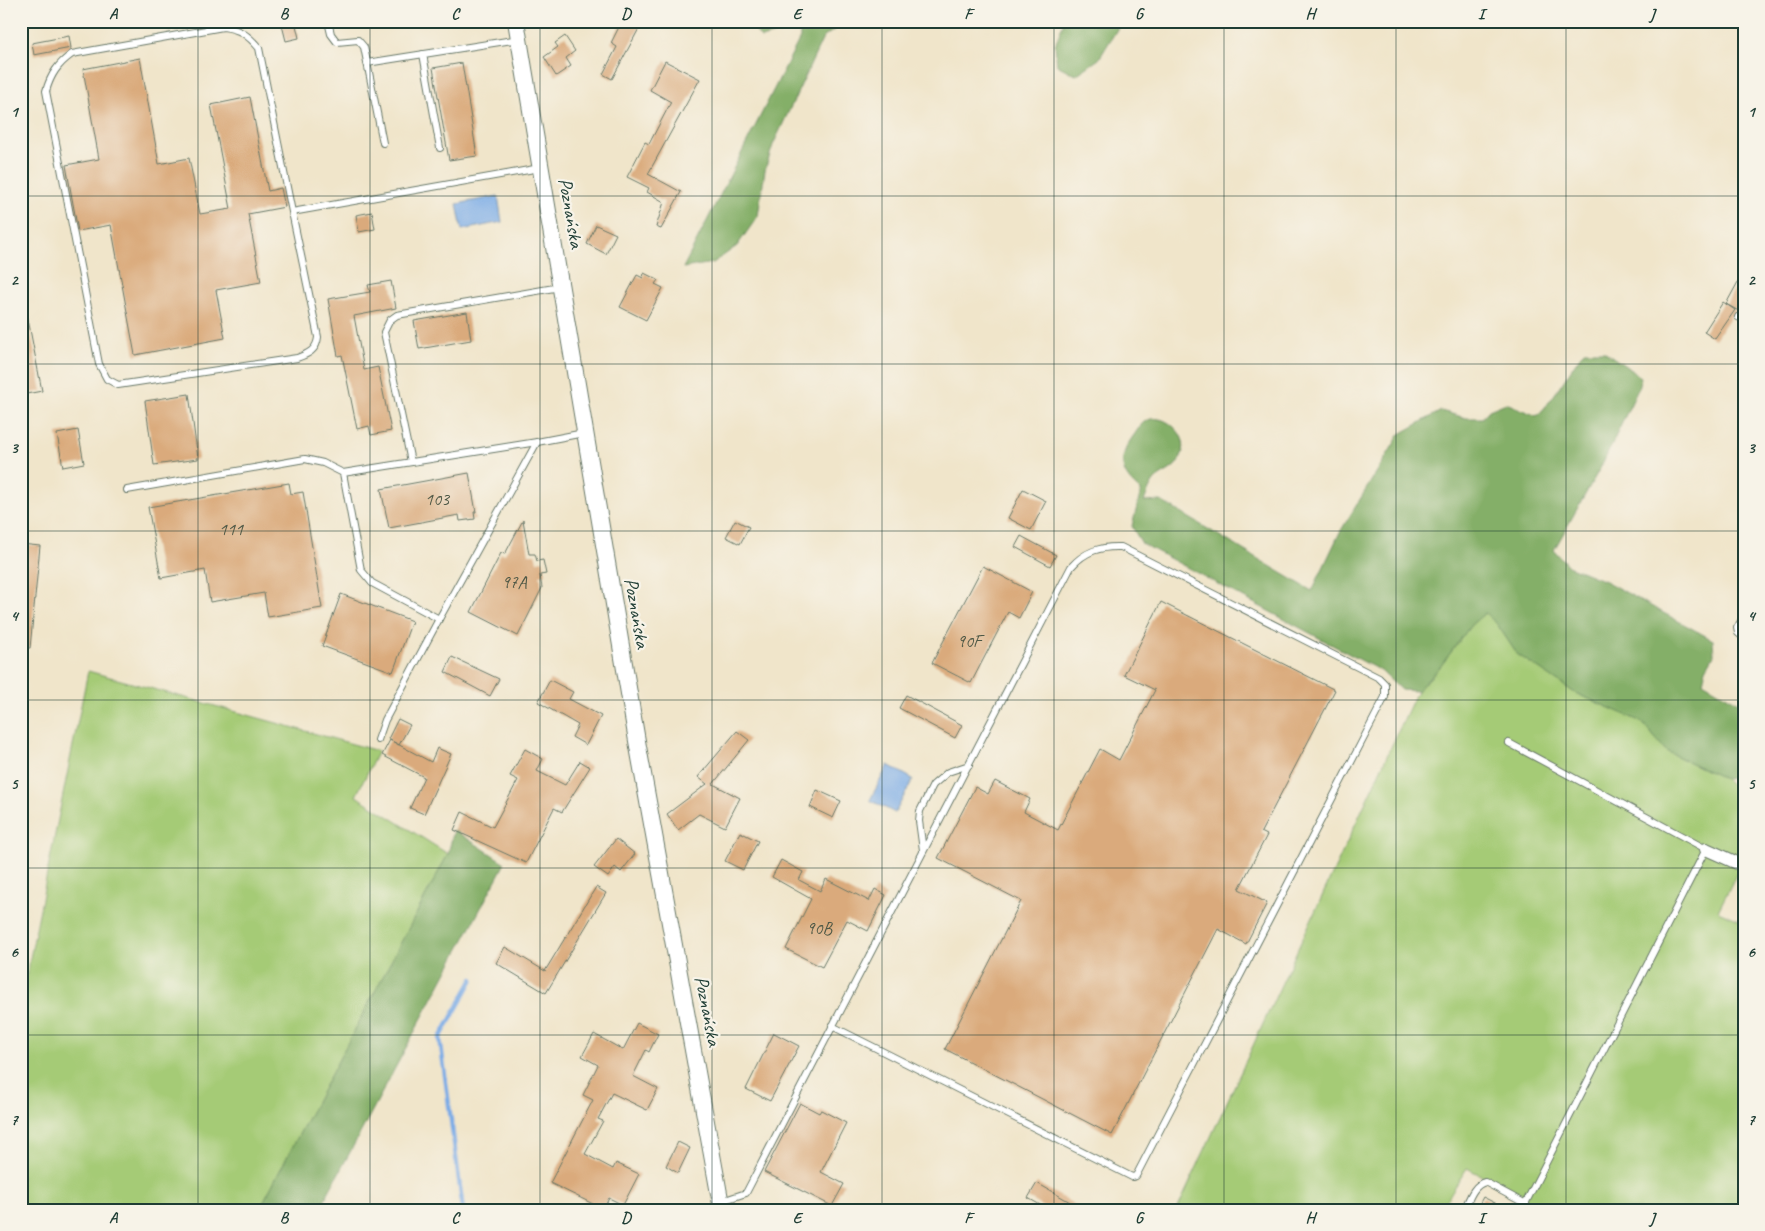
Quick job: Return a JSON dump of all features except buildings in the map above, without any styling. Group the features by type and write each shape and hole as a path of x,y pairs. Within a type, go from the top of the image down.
{"street":[{"name":"Poznańska","path":"516,21 637,741 721,1206"},
{"path":"1706,849 1744,866"}],"lane":[{"path":"328,21 331,34 337,42 361,42 367,63 382,143"},
{"path":"223,27 236,28 244,32 259,48 292,212 318,338 318,343 311,352 297,358 124,385 113,383 107,379 100,364 46,91 51,77 57,67 72,54 223,27"},
{"path":"367,63 520,38"},
{"path":"423,54 440,148"},
{"path":"292,212 542,168"},
{"path":"411,462 384,332 390,320 397,315 561,287"},
{"path":"127,490 305,459 323,462 343,473 537,442 586,432"},
{"path":"378,740 385,720 537,442"},
{"path":"343,473 361,570 372,583 439,619"},
{"path":"721,1206 746,1193 832,1026 970,765 1071,567 1080,557 1106,547 1121,547 1379,678 1385,684 1385,697 1136,1176 1132,1177 832,1026"},
{"path":"1744,616 1737,628 1738,633 1744,638"},
{"path":"1464,1210 1474,1190 1485,1182 1524,1207 1706,849 1509,743"},
{"path":"924,852 918,821 920,811 933,785 940,776 970,765"}],"green space":[{"path":"748,21 881,21 875,24 843,23 823,38 773,145 765,170 758,216 737,246 713,263 683,268 800,38 800,27 761,38"},
{"path":"1064,21 1122,21 1099,59 1076,75 1057,65 1055,45"},
{"path":"1584,351 1604,351 1641,377 1638,389 1604,461 1554,550 1568,566 1605,581 1713,640 1714,655 1706,669 1703,682 1744,706 1744,777 1725,779 1666,751 1642,722 1575,693 1517,654 1497,624 1485,613 1471,625 1440,667 1417,691 1401,690 1381,671 1141,543 1132,526 1141,491 1128,478 1123,465 1123,458 1129,443 1142,423 1153,419 1160,419 1178,431 1184,444 1183,451 1174,467 1154,481 1144,502 1161,501 1312,591 1340,532 1400,434 1441,411 1466,418 1482,418 1489,410 1506,403 1537,416 1550,401"},
{"path":"1485,612 1497,624 1517,654 1575,693 1642,722 1666,751 1725,779 1744,799 1744,859 1718,911 1744,922 1744,1210 1546,1210 1467,1168 1440,1210 1177,1210 1417,691 1440,667 1471,625"},
{"path":"88,671 378,751 356,796 448,854 259,1210 21,1210 21,1003"},
{"path":"454,830 505,863 319,1210 259,1210 448,854"}],"water":[{"path":"498,196 502,222 462,230 457,204"},
{"path":"888,765 913,779 895,813 870,800"}],"waterway":[{"path":"463,1210 440,1038 473,979"}]}
